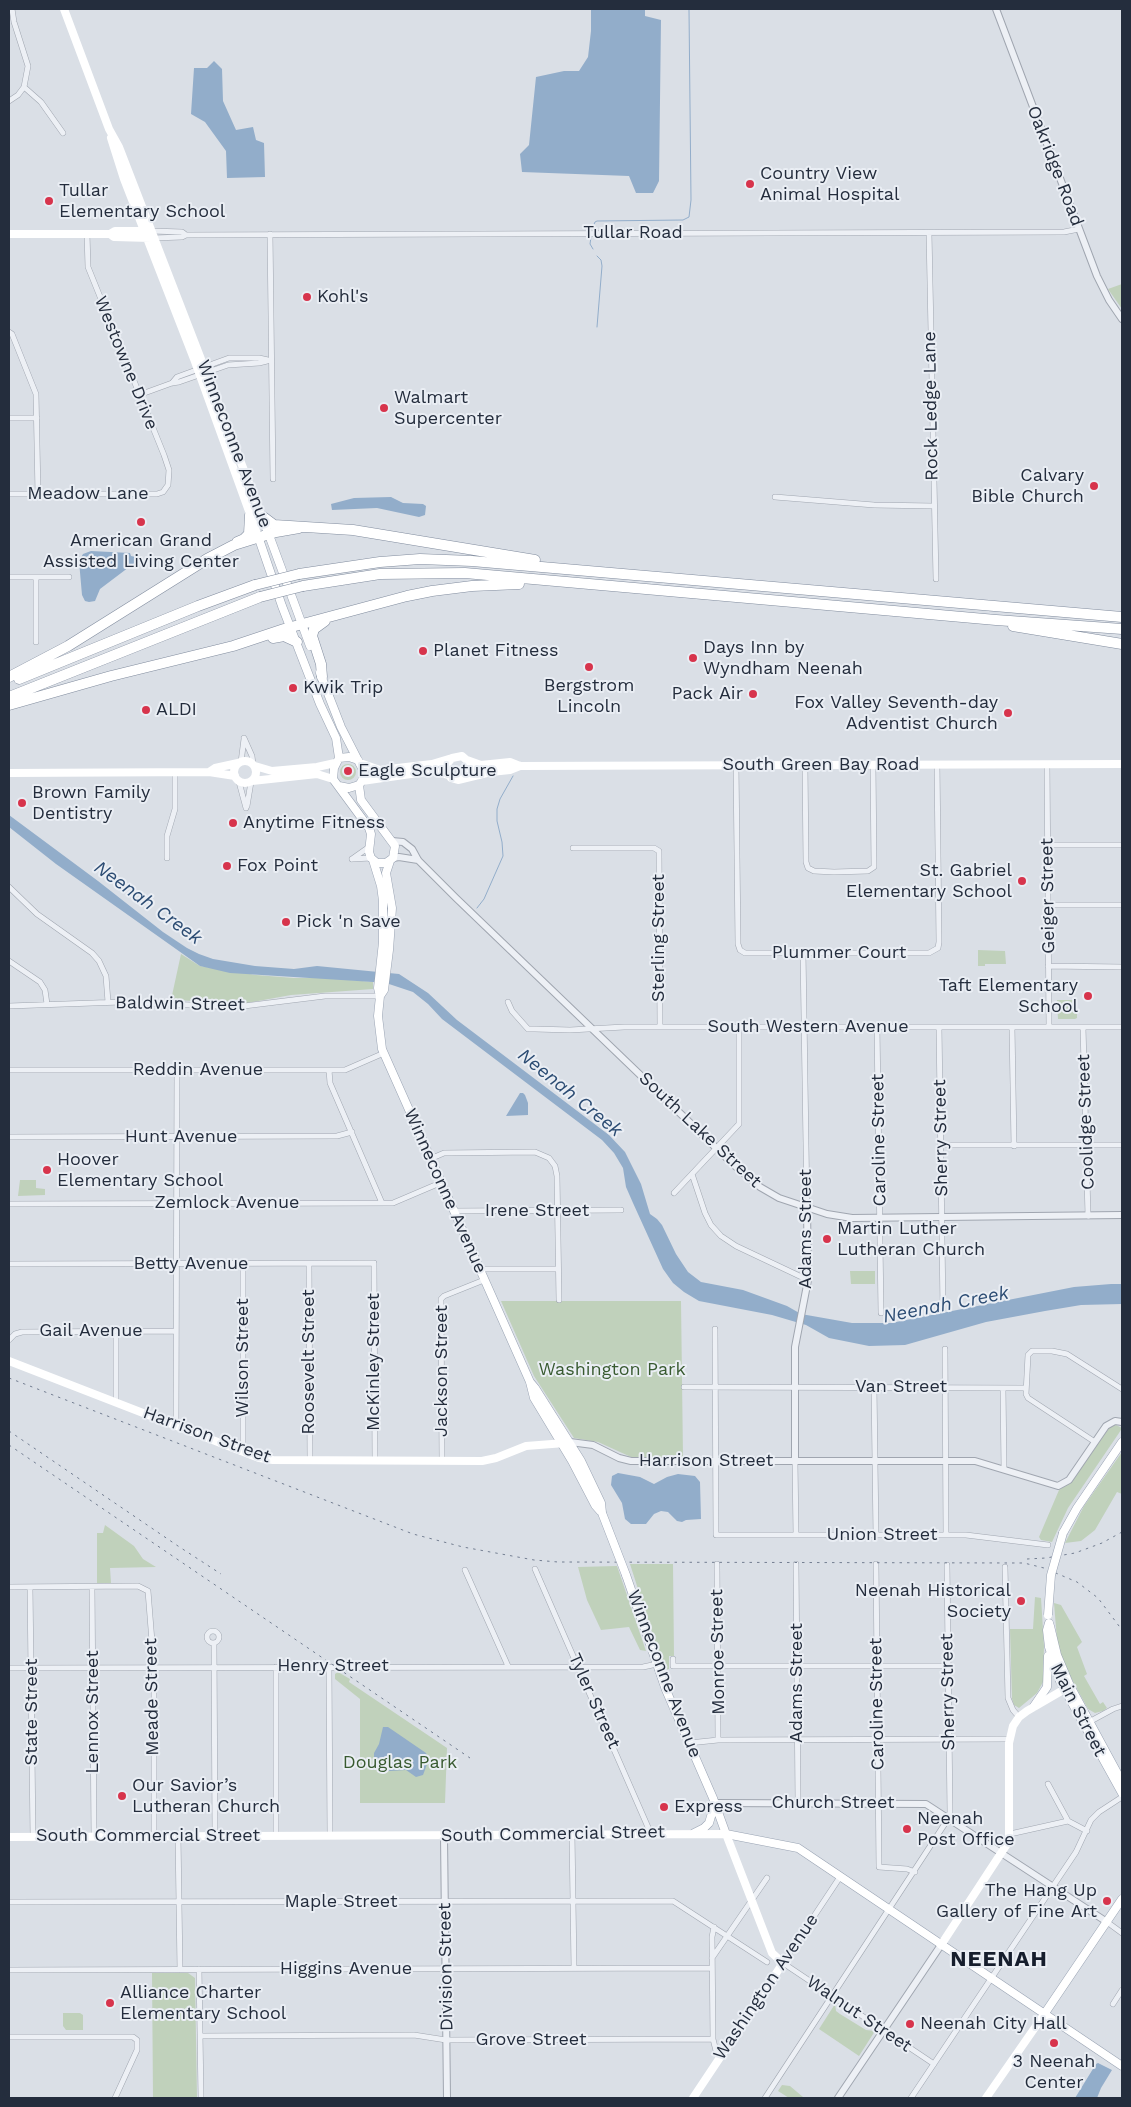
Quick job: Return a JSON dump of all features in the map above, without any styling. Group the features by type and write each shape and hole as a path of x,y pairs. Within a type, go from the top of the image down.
{"highway":[{"path":"234,546 249,534 250,515"},
{"path":"262,516 274,526 366,532 546,562 554,568"},
{"path":"9,678 62,650 191,568 234,546 299,528"},
{"path":"9,683 198,606 255,585 299,574 346,566 420,560 554,568 1122,617"},
{"path":"9,697 260,597 303,586 380,574 465,573 996,620 1122,629"},
{"path":"9,705 111,676 233,646 302,624 432,590 487,584 527,584 533,580"},
{"path":"322,677 321,664 312,640 312,632 323,622 339,615"},
{"path":"996,620 1007,625 1122,644"},
{"path":"233,646 243,647 279,636 286,636 296,642"}],"main road":[{"name":"Winneconne Avenue","path":"64,9 109,129 124,179 149,235 202,371 262,516 341,727 359,762"},
{"name":"Tullar Road","path":"9,234 110,234 115,231 149,235"},
{"name":"Winneconne Avenue","path":"202,371 250,515 296,642 336,738 337,761"},
{"path":"209,772 215,768 246,761 272,771 317,767 349,757 380,770 432,764 462,756 470,763 470,771 466,778 458,780 449,775 430,771 360,783 349,788 340,786"},
{"path":"449,775 447,764 452,758"},
{"name":"South Green Bay Road","path":"467,760 481,765 510,762 520,766 1122,764"},
{"path":"334,779 337,761"},
{"path":"237,779 234,770 240,762"},
{"path":"9,773 209,772 237,779 246,784 320,774 334,779 366,822 370,833 372,859 381,864 394,859 395,850 391,840 361,800 360,783 364,772 359,762"},
{"path":"252,782 256,775 254,765"},
{"name":"South Green Bay Road","path":"466,778 510,770 520,766"},
{"path":"370,846 380,837 391,840"},
{"name":"Winneconne Avenue","path":"372,859 381,886 382,896 383,973"},
{"name":"Winneconne Avenue","path":"394,859 386,876 392,915 380,996 378,1025 384,1053 530,1382 570,1442 601,1503 602,1513 657,1664 715,1803 772,1953"},
{"name":"Harrison Street","path":"9,1361 243,1452 273,1460 482,1461 496,1458 526,1446 570,1442"},
{"name":"Winneconne Avenue","path":"530,1382 530,1389 538,1406 572,1461 595,1505 602,1513"},
{"name":"Main Street","path":"1122,1442 1077,1508 1063,1533 1050,1575 1047,1630 1055,1670 1122,1782"},
{"name":"Main Street","path":"1049,1619 1067,1688"},
{"path":"1034,1706 1045,1691 1048,1683 1049,1647"},
{"path":"941,1944 1008,1843 1010,1834 1009,1739 1013,1726 1019,1717 1034,1706 1067,1688"},
{"name":"Main Street","path":"1087,1724 1122,1793"},
{"path":"694,1833 709,1823 715,1803"},
{"name":"South Commercial Street","path":"9,1837 444,1836 694,1833 726,1834 794,1846 1122,2066"},
{"path":"986,2098 1122,1899"},
{"path":"772,1953 783,1963"},
{"path":"772,1953 775,1975"},
{"name":"Washington Avenue","path":"693,2098 783,1963"},
{"path":"992,2098 1032,2039 1033,2031"}],"street":[{"path":"9,101 24,88 27,76 27,60 16,31 12,9"},
{"name":"Oakridge Road","path":"996,9 1103,289 1122,319"},
{"path":"24,88 41,102 63,133"},
{"name":"Tullar Road","path":"149,235 182,232 186,235 1064,232 1080,230"},
{"name":"Rock Ledge Lane","path":"929,232 933,506 936,579"},
{"name":"Westowne Drive","path":"87,234 88,267 169,470 169,481 165,490"},
{"path":"270,234 273,479"},
{"path":"10,332 35,391 38,494"},
{"path":"139,395 172,382 177,377 228,366 258,364 272,360"},
{"path":"9,418 37,418"},
{"name":"Meadow Lane","path":"9,494 157,494 165,490"},
{"path":"775,497 874,505 933,506"},
{"path":"9,577 69,577"},
{"path":"36,577 36,642"},
{"path":"240,762 244,738 254,765"},
{"name":"Plummer Court","path":"736,766 739,948 745,953 929,953 938,948 937,764"},
{"name":"Geiger Street","path":"1046,764 1049,1027"},
{"path":"805,765 806,862 811,870 826,872 868,871 874,867 874,765"},
{"path":"167,858 167,836 175,809 175,773"},
{"path":"237,779 246,808 252,782"},
{"path":"391,840 403,842 414,851 394,859"},
{"path":"1047,845 1122,845"},
{"path":"370,846 352,858 372,859"},
{"name":"Sterling Street","path":"573,848 658,849 660,1027"},
{"name":"South Lake Street","path":"414,851 418,860 717,1148 760,1186 779,1198 807,1209 839,1216 880,1218 1122,1215"},
{"path":"394,859 418,860"},
{"path":"9,887 37,914 92,953 99,961 106,976 108,1002"},
{"path":"1048,905 1122,905"},
{"name":"Adams Street","path":"796,1535 794,1347 808,1280 803,952"},
{"path":"9,961 40,982 45,990 46,1004"},
{"path":"1048,966 1122,966"},
{"name":"Baldwin Street","path":"9,1006 108,1002 236,1007 326,996 380,996"},
{"name":"South Western Avenue","path":"508,1002 512,1011 528,1029 804,1026 1122,1028"},
{"name":"Sherry Street","path":"939,1026 943,1309"},
{"path":"674,1193 740,1122 739,1027"},
{"name":"Caroline Street","path":"877,1027 881,1313"},
{"path":"1012,1027 1014,1146"},
{"name":"Coolidge Street","path":"1083,1027 1088,1216"},
{"name":"Reddin Avenue","path":"9,1070 329,1070 347,1069 384,1053"},
{"path":"176,1425 177,1070"},
{"path":"329,1070 330,1083 382,1203"},
{"name":"Hunt Avenue","path":"9,1138 337,1136 352,1132"},
{"path":"941,1145 1122,1145"},
{"path":"430,1159 444,1154 540,1153 549,1158 557,1171 559,1300"},
{"path":"692,1174 704,1213 720,1236 736,1246 808,1280"},
{"name":"Zemlock Avenue","path":"9,1204 382,1203 396,1202 440,1182"},
{"name":"Irene Street","path":"453,1211 621,1210"},
{"name":"Betty Avenue","path":"9,1264 374,1263"},
{"name":"McKinley Street","path":"374,1263 375,1461"},
{"name":"Wilson Street","path":"243,1264 243,1452"},
{"name":"Roosevelt Street","path":"308,1264 310,1461"},
{"path":"479,1269 558,1269"},
{"name":"Jackson Street","path":"442,1461 441,1300 444,1296 484,1280"},
{"path":"715,1329 716,1461"},
{"path":"116,1331 116,1402"},
{"name":"Gail Avenue","path":"9,1340 15,1334 22,1332 176,1331"},
{"path":"945,1349 946,1535"},
{"path":"1095,1442 1028,1398 1026,1388 1028,1355 1032,1351 1052,1351 1067,1354 1122,1389"},
{"name":"Van Street","path":"684,1387 1026,1388"},
{"path":"874,1387 876,1535"},
{"path":"1003,1388 1004,1469"},
{"name":"Harrison Street","path":"570,1442 593,1445 619,1458 631,1461 974,1461 1055,1486 1069,1480 1109,1424 1115,1421 1122,1422"},
{"name":"Union Street","path":"716,1461 716,1535 977,1535 1048,1545"},
{"name":"Monroe Street","path":"717,1564 718,1740"},
{"name":"Adams Street","path":"796,1564 798,1802"},
{"name":"Caroline Street","path":"876,1564 879,1868 908,1868 915,1872"},
{"name":"Sherry Street","path":"947,1565 950,1812 948,1819"},
{"path":"1005,1567 1008,1698 1012,1710 1019,1717"},
{"name":"Tyler Street","path":"535,1569 651,1834"},
{"path":"465,1570 508,1666"},
{"name":"Meade Street","path":"92,1587 138,1586 146,1589 148,1594 154,1667 154,1836"},
{"path":"9,1587 92,1587"},
{"name":"State Street","path":"30,1587 33,1837"},
{"name":"Lennox Street","path":"92,1587 94,1836"},
{"path":"214,1644 215,1836"},
{"path":"672,1659 673,1666 948,1666"},
{"name":"Henry Street","path":"9,1668 643,1667 657,1664"},
{"path":"276,1667 276,1836"},
{"path":"329,1667 330,1836"},
{"path":"1087,1724 1122,1706"},
{"path":"689,1743 718,1740 1009,1739"},
{"path":"1048,1784 1068,1821 1086,1831"},
{"path":"911,2098 1080,1845 1095,1816 1122,1797"},
{"name":"Church Street","path":"715,1803 924,1803 1122,1932"},
{"path":"765,2098 890,1911 948,1819"},
{"path":"1010,1834 1068,1821"},
{"path":"572,1834 574,1968"},
{"path":"178,1836 180,1970"},
{"name":"Division Street","path":"444,1836 447,2098"},
{"name":"Washington Avenue","path":"783,1963 840,1877"},
{"path":"712,1958 767,1878"},
{"name":"Maple Street","path":"9,1902 673,1900 714,1927"},
{"path":"720,2056 714,2048 713,2039 712,1930 714,1927 767,1962"},
{"path":"838,2098 941,1944"},
{"name":"Walnut Street","path":"783,1963 934,2064"},
{"name":"Higgins Avenue","path":"9,1970 712,1968"},
{"path":"199,1969 201,2098"},
{"path":"1113,2004 1122,1990"},
{"name":"Grove Street","path":"200,2036 414,2035 446,2040 713,2039"},
{"path":"9,2037 128,2036 138,2040 137,2050 115,2098"}],"green space":[{"path":"1122,284 1122,309 1108,289"},
{"path":"348,764 356,772 348,780 340,772"},
{"path":"978,950 1005,951 1006,964 978,966"},
{"path":"181,954 200,966 256,975 373,982 373,989 291,995 247,1003 171,1000"},
{"path":"1057,1000 1077,1000 1077,1018 1058,1019"},
{"path":"20,1180 36,1180 36,1188 45,1189 45,1195 18,1196"},
{"path":"850,1271 875,1271 875,1284 851,1284"},
{"name":"Washington Park","path":"501,1301 681,1301 683,1457 631,1457 598,1442 574,1438 534,1376"},
{"path":"1116,1425 1122,1428 1068,1508 1052,1542 1041,1540 1039,1537 1059,1490 1072,1481 1109,1428"},
{"path":"1122,1452 1122,1494 1117,1492 1095,1530 1081,1541 1065,1543 1084,1506"},
{"path":"105,1525 134,1546 143,1559 156,1567 110,1568 111,1583 97,1583 97,1533 103,1533"},
{"path":"630,1564 673,1564 674,1656 669,1656 669,1669 664,1670"},
{"path":"617,1566 646,1651 640,1650 629,1627 601,1630 587,1600 578,1567"},
{"path":"1035,1597 1041,1598 1044,1646 1043,1682 1037,1693 1019,1708 1014,1705 1012,1699 1010,1629 1033,1629"},
{"path":"1054,1603 1061,1605 1082,1642 1077,1647 1087,1674 1084,1676 1100,1704 1103,1702 1107,1708 1103,1711 1095,1713 1088,1709 1071,1678 1060,1653 1057,1640"},
{"name":"Douglas Park","path":"338,1672 350,1679 349,1682 447,1748 445,1803 360,1803 360,1699 335,1679 335,1674"},
{"path":"152,1973 188,1973 195,1978 197,2098 153,2098"},
{"path":"835,2004 836,2011 840,2014 866,2030 875,2031 859,2056 819,2029"},
{"path":"63,2013 80,2013 83,2015 83,2030 66,2030 63,2026"},
{"path":"782,2085 790,2086 803,2097 789,2098 778,2091"}],"water":[{"path":"591,9 645,9 645,16 661,20 659,181 653,193 636,193 629,176 522,172 520,154 529,145 536,77 564,71 579,71 588,57"},
{"path":"214,61 222,69 223,101 236,130 253,127 256,140 264,143 265,177 227,178 226,151 205,122 191,114 194,68 207,68"},
{"path":"391,497 403,503 423,504 426,506 425,515 419,517 377,508 332,510 331,504 354,498"},
{"path":"91,551 130,553 131,556 141,558 100,589 95,601 89,602 85,601 82,595 79,561 83,554"},
{"path":"9,815 163,932 199,954 213,959 255,966 294,969 317,966 399,974 428,993 457,1020 609,1135 625,1152 641,1184 650,1214 662,1225 676,1254 688,1272 701,1282 743,1290 787,1306 801,1314 852,1323 891,1323 1074,1287 1111,1284 1122,1284 1122,1304 1081,1305 986,1322 905,1345 869,1346 829,1338 806,1325 772,1315 699,1301 673,1283 663,1269 626,1187 623,1168 614,1153 602,1140 442,1019 413,992 389,984 373,982 230,973 200,966 56,864 9,827"},
{"path":"520,1093 525,1095 528,1103 528,1115 506,1116"},
{"path":"618,1473 640,1477 654,1484 678,1474 695,1476 700,1482 701,1519 677,1521 668,1512 661,1511 654,1514 646,1524 631,1524 625,1519 622,1503 611,1485 612,1476"},
{"path":"383,1727 388,1727 426,1753 429,1759 423,1775 416,1777 406,1770 390,1771 383,1769 374,1757 374,1753 379,1744"},
{"path":"1098,2063 1112,2070 1097,2098 1075,2098 1096,2064"}],"waterway":[{"path":"592,229 597,221 683,220 689,217 691,200 689,9"},
{"path":"591,237 590,244 593,249"},
{"path":"597,256 601,260 602,266 597,327"},
{"path":"477,908 484,899 503,856 497,821 497,809 500,799 513,776"}],"railway":[{"path":"9,1378 413,1534 463,1547 534,1560 558,1562 1024,1563 1044,1568 1077,1582 1098,1598 1122,1630"},
{"path":"9,1431 221,1574"},
{"path":"9,1445 470,1758"},
{"path":"1027,1559 1075,1553 1102,1543 1122,1532"}],"place":[{"name":"Country View Animal Hospital","path":"750,184"},
{"name":"Tullar Elementary School","path":"49,201"},
{"name":"Kohl's","path":"307,297"},
{"name":"Walmart Supercenter","path":"384,408"},
{"name":"Calvary Bible Church","path":"1094,486"},
{"name":"American Grand Assisted Living Center","path":"141,522"},
{"name":"Planet Fitness","path":"423,651"},
{"name":"Days Inn by Wyndham Neenah","path":"693,658"},
{"name":"Bergstrom Lincoln","path":"589,667"},
{"name":"Kwik Trip","path":"293,688"},
{"name":"Pack Air","path":"753,694"},
{"name":"ALDI","path":"146,710"},
{"name":"Fox Valley Seventh-day Adventist Church","path":"1008,713"},
{"name":"Eagle Sculpture","path":"348,771"},
{"name":"Brown Family Dentistry","path":"22,803"},
{"name":"Anytime Fitness","path":"233,823"},
{"name":"Fox Point","path":"227,866"},
{"name":"St. Gabriel Elementary School","path":"1022,881"},
{"name":"Pick 'n Save","path":"286,922"},
{"name":"Taft Elementary School","path":"1088,996"},
{"name":"Hoover Elementary School","path":"47,1170"},
{"name":"Martin Luther Lutheran Church","path":"827,1239"},
{"name":"Neenah Historical Society","path":"1021,1601"},
{"name":"Our Savior’s Lutheran Church","path":"122,1796"},
{"name":"Express","path":"664,1807"},
{"name":"Neenah Post Office","path":"907,1829"},
{"name":"The Hang Up Gallery of Fine Art","path":"1107,1901"},
{"name":"Alliance Charter Elementary School","path":"110,2003"},
{"name":"Neenah City Hall","path":"910,2024"},
{"name":"3 Neenah Center","path":"1054,2043"}],"district":[{"name":"NEENAH","path":"999,1960"}],"water label":[{"name":"Neenah Creek","path":"148,903"},
{"name":"Neenah Creek","path":"570,1093"},
{"name":"Neenah Creek","path":"946,1305"}]}
